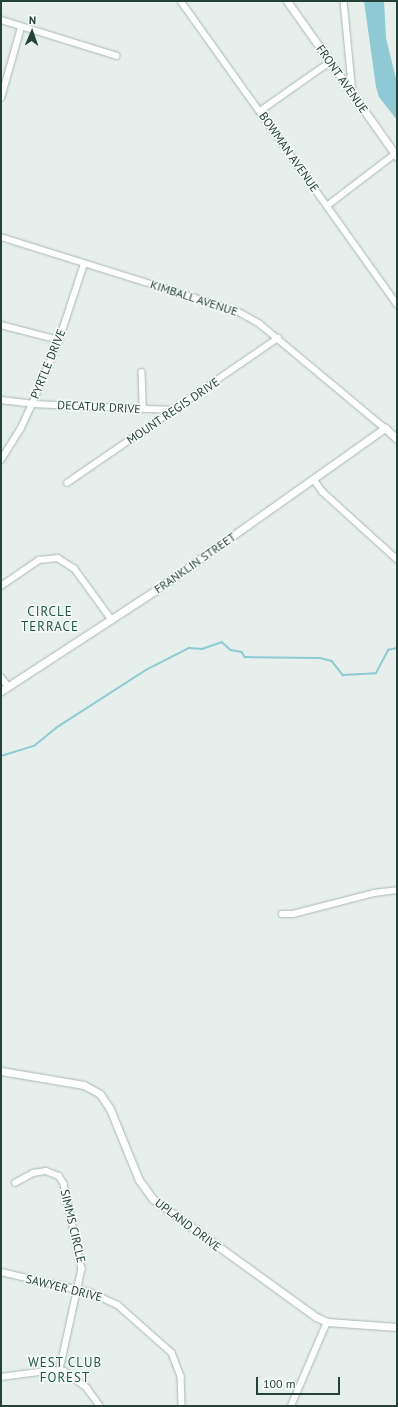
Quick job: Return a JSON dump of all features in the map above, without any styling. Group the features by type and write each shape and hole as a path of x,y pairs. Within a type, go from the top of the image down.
{"street":[{"name":"FRONT AVENUE","path":"287,1 396,156"},
{"path":"344,1 354,96"},
{"name":"BOWMAN AVENUE","path":"184,2 397,304"},
{"path":"1,20 21,28 117,56"},
{"path":"1,98 21,28"},
{"path":"260,111 330,62"},
{"path":"327,206 396,156"},
{"name":"KIMBALL AVENUE","path":"1,237 84,264 227,306 248,316 278,338 397,439"},
{"name":"PYRTLE DRIVE","path":"1,460 20,430 32,404 59,340 84,264"},
{"path":"1,326 59,340"},
{"name":"MOUNT REGIS DRIVE","path":"68,483 278,338"},
{"path":"142,372 143,409"},
{"name":"DECATUR DRIVE","path":"1,400 32,404 173,410"},
{"name":"FRANKLIN STREET","path":"1,691 112,620 314,480 385,428"},
{"path":"314,480 322,492 397,558"},
{"path":"1,586 39,560 58,558 75,569 112,620"},
{"path":"1,677 8,686"},
{"path":"282,914 293,914 374,893 397,890"},
{"name":"UPLAND DRIVE","path":"1,1071 61,1080 94,1090 110,1109 134,1170 153,1199 316,1317 327,1322 397,1327"},
{"name":"SIMMS CIRCLE","path":"15,1183 38,1171 49,1172 62,1180 82,1261 79,1290 60,1370"},
{"name":"SAWYER DRIVE","path":"1,1272 79,1290 100,1296 118,1305 166,1346 179,1366 182,1406"},
{"path":"291,1406 327,1322"},
{"path":"1,1377 60,1370 78,1380 100,1406"}],"water":[{"path":"364,1 384,1 386,38 397,83 397,120 379,97 376,87"}],"waterway":[{"path":"1,756 34,746 56,728 146,670 189,648 202,649 222,642 231,650 242,652 245,657 320,658 332,661 343,675 376,673 388,650 397,648"}],"district":[{"name":"CIRCLE TERRACE","path":"50,620"},
{"name":"WEST CLUB FOREST","path":"65,1372"}]}
